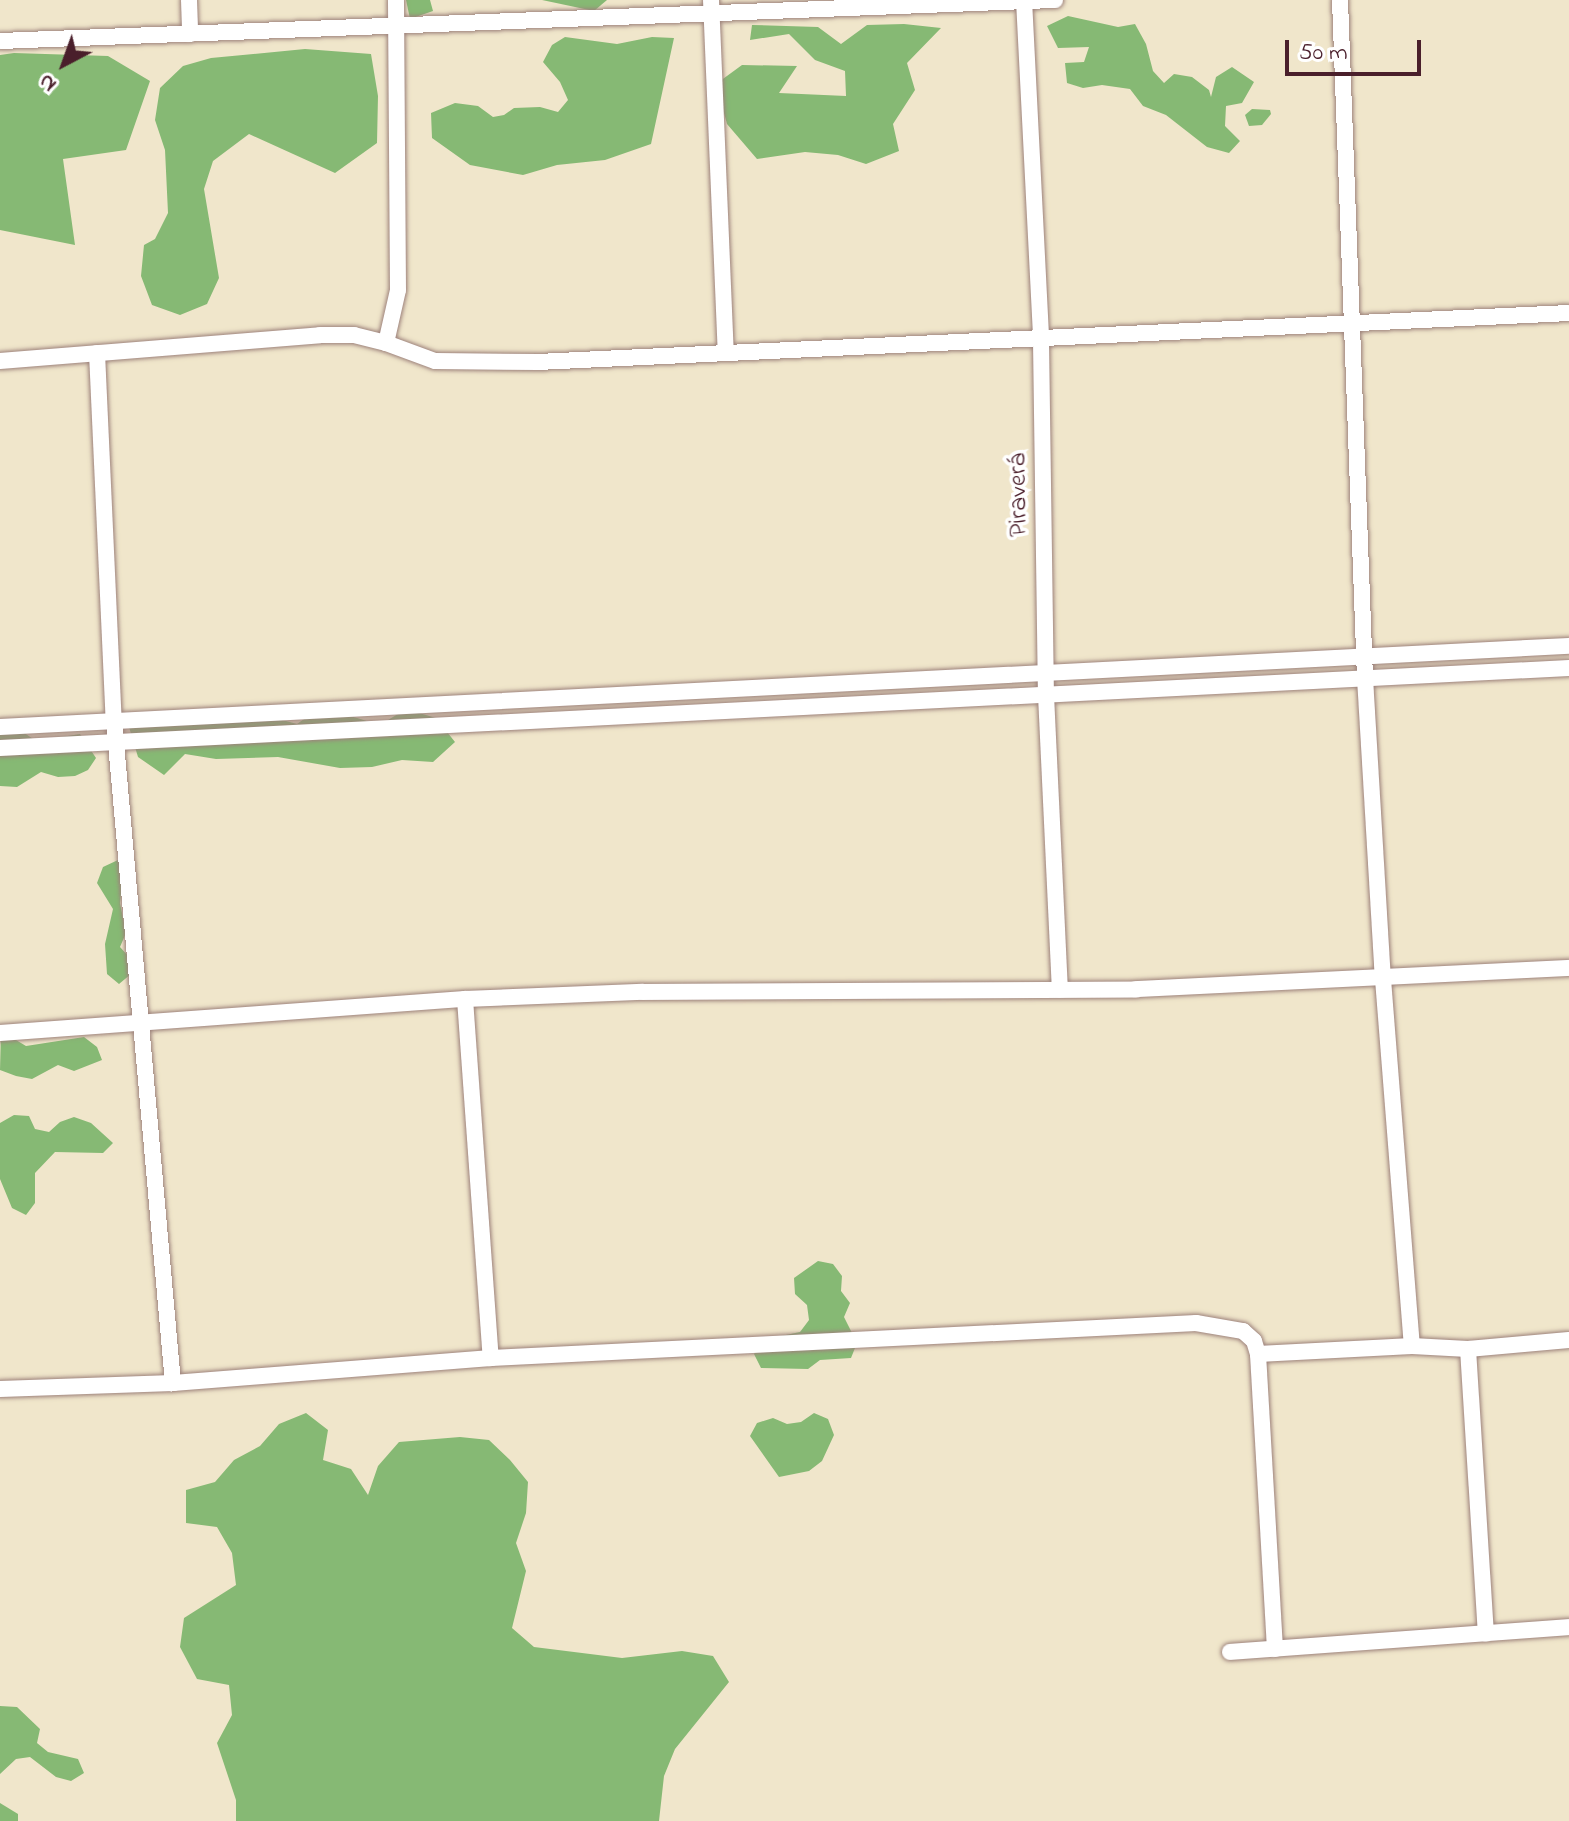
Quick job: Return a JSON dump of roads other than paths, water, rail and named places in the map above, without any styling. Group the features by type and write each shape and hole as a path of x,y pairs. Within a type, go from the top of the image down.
{"street":[{"path":"189,0 190,34"},
{"path":"386,343 398,290 396,0"},
{"path":"0,41 397,25 712,7 1055,0"},
{"path":"1340,0 1365,678 1383,979 1412,1346"},
{"name":"Piraverá","path":"1024,1 1041,341 1046,695 1060,990"},
{"path":"712,7 726,352"},
{"path":"0,361 320,335 354,335 435,361 538,362 1041,341 1352,322 1569,313"},
{"path":"97,353 114,721 173,1383"},
{"path":"0,727 1569,646"},
{"path":"0,748 1569,668"},
{"path":"634,694 635,716"},
{"path":"0,1033 465,999 643,992 1060,990 1383,979 1569,968"},
{"path":"465,999 491,1358"},
{"path":"0,1389 173,1383 491,1358 1196,1323 1243,1331 1254,1341 1258,1354 1275,1649"},
{"path":"1258,1354 1412,1346 1468,1349 1569,1340"},
{"path":"1468,1349 1486,1633"},
{"path":"1230,1652 1569,1627"}]}
